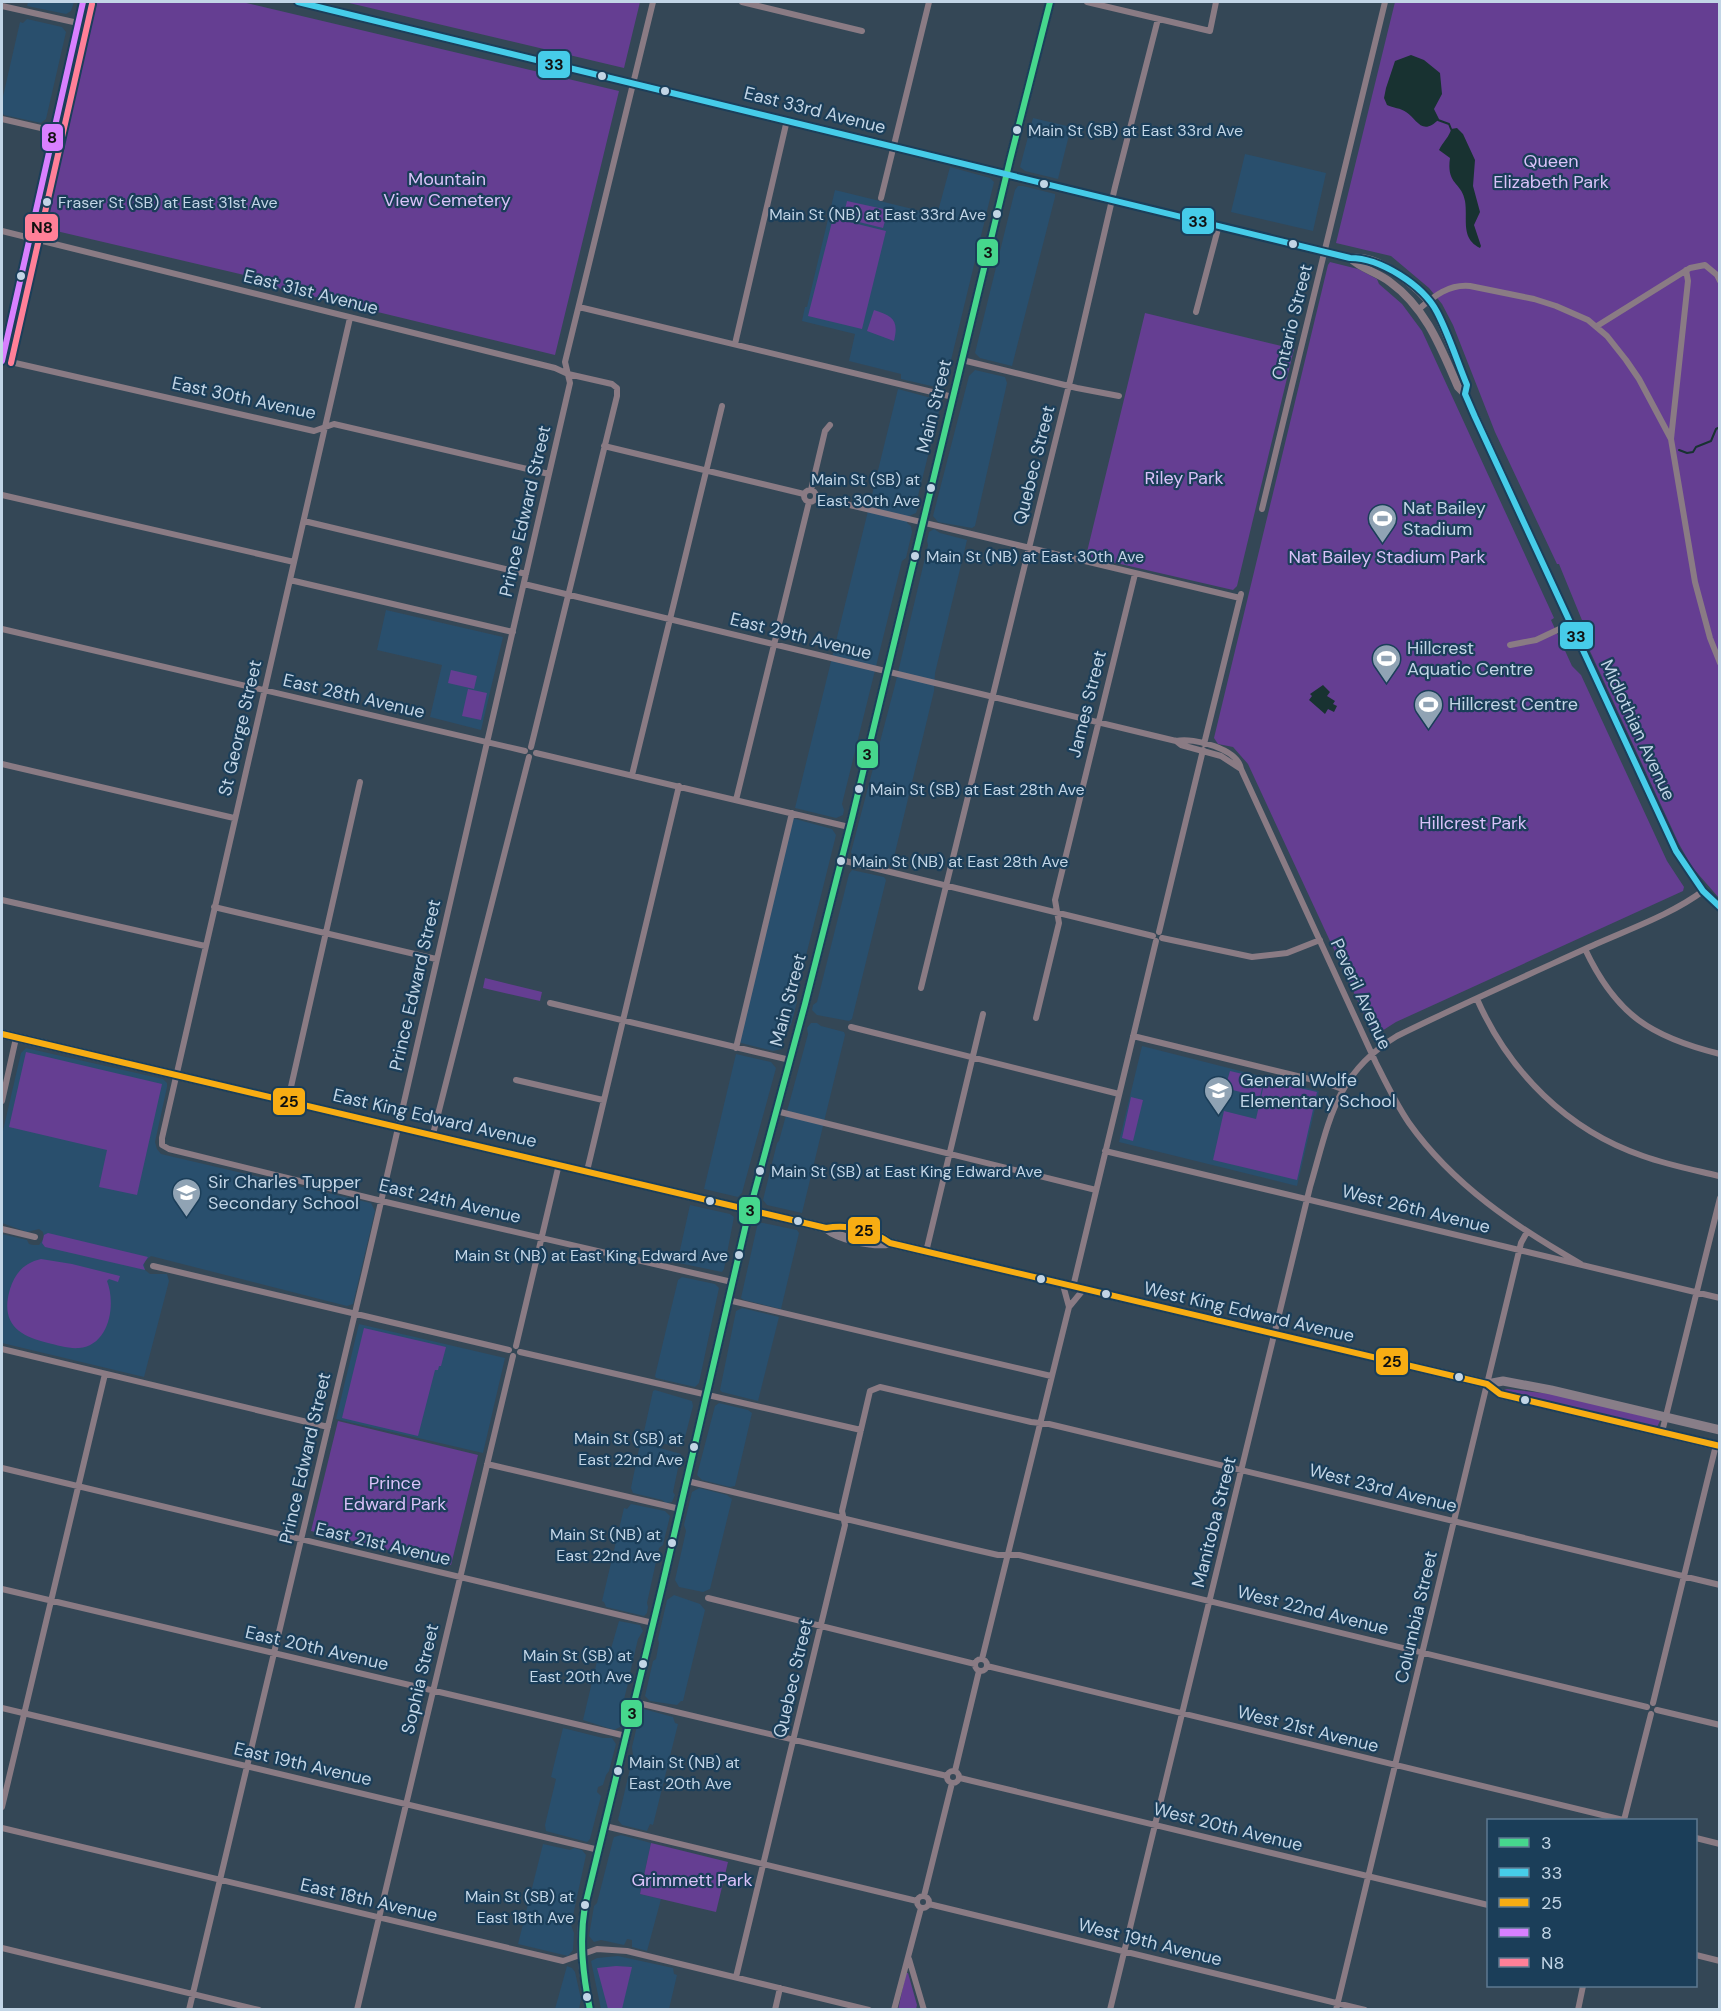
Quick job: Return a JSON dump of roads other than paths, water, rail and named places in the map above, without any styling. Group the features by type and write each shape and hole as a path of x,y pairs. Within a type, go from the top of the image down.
{"main road":[{"name":"Main Street","path":"590,2010 580,1955 582,1919 687,1481 732,1282 841,860 1006,174 1050,2"},
{"name":"East King Edward Avenue","path":"2,1035 288,1100 826,1228 836,1225 882,1235 890,1243 1068,1286"},
{"name":"West King Edward Avenue","path":"1068,1286 1487,1384 1503,1381 1551,1390 1719,1430"},
{"name":"West King Edward Avenue","path":"1487,1384 1500,1394 1718,1446"}],"street":[{"path":"2,360 83,2"},
{"name":"East 33rd Avenue","path":"298,2 1350,258"},
{"name":"Prince Edward Street","path":"189,2010 382,1201 436,959 488,742 570,383 565,362 652,2"},
{"path":"742,2 862,31"},
{"path":"881,198 929,2"},
{"path":"1087,2 1210,31 1216,2"},
{"name":"Ontario Street","path":"1262,509 1384,2"},
{"path":"2,6 78,23"},
{"name":"Quebec Street","path":"921,988 1069,386 1112,199 1158,19"},
{"path":"2,119 54,131"},
{"path":"735,344 787,120"},
{"path":"1196,312 1219,225"},
{"name":"East 31st Avenue","path":"2,231 612,384 617,387 617,396 604,446"},
{"path":"1350,258 1359,256 1386,266 1429,301"},
{"name":"Midlothian Avenue","path":"1350,258 1356,264 1389,281 1419,309 1431,327 1458,387 1465,394 1676,851 1702,891 1719,907"},
{"path":"1597,326 1686,270 1698,265 1705,265 1717,275 1719,281"},
{"path":"1686,270 1688,281 1671,440 1695,582 1719,663"},
{"path":"1419,309 1449,289 1470,286 1556,306 1597,326 1615,344 1639,379 1671,440"},
{"name":"Midlothian Avenue","path":"1429,301 1436,310 1467,385 1465,394"},
{"path":"579,307 953,397"},
{"name":"St George Street","path":"162,1145 234,818 350,318"},
{"name":"East 30th Avenue","path":"2,360 314,431 334,424 549,474"},
{"path":"962,360 1119,396"},
{"path":"632,775 722,406"},
{"path":"811,490 825,431 830,425"},
{"path":"433,1134 604,446 804,494"},
{"path":"811,490 815,492 816,497"},
{"path":"804,494 811,490"},
{"path":"804,494 808,502"},
{"path":"2,495 294,562"},
{"path":"816,497 1135,574 1240,596 1106,1151 1068,1286 1069,1307 982,1659"},
{"path":"808,502 816,497"},
{"path":"736,800 808,502"},
{"path":"304,521 526,574"},
{"name":"James Street","path":"1036,1018 1059,923 1055,900 1135,574"},
{"path":"290,580 513,632"},
{"name":"East 29th Avenue","path":"524,584 992,698 1176,741 1183,739 1203,747"},
{"path":"1510,645 1536,640 1570,624"},
{"name":"East 28th Avenue","path":"2,629 528,752"},
{"name":"Peveril Avenue","path":"1203,747 1222,748 1239,762 1372,1053 1404,1115 1440,1160 1480,1198 1527,1232 1581,1264"},
{"path":"528,752 534,756 536,753 849,827"},
{"path":"2,764 234,818"},
{"path":"288,1100 360,782"},
{"path":"587,1171 679,786"},
{"path":"736,1047 792,813"},
{"path":"841,860 1158,937 1252,957 1287,953 1320,940"},
{"name":"Manitoba Street","path":"1110,2010 1307,1198 1326,1125 1342,1089 1378,1047 1396,1036 1691,899 1702,891"},
{"path":"2,900 205,946"},
{"path":"214,907 436,959"},
{"path":"1585,949 1597,975 1609,992 1634,1017 1681,1044 1719,1054"},
{"path":"1477,999 1504,1050 1538,1092 1587,1130 1614,1144 1665,1163 1719,1177"},
{"path":"550,1003 790,1060"},
{"path":"926,1252 983,1014"},
{"path":"851,1028 1119,1094"},
{"path":"1133,1036 1326,1083 1342,1089"},
{"path":"2,1101 16,1038"},
{"path":"516,1080 603,1100"},
{"path":"776,1111 1096,1190"},
{"name":"East 24th Avenue","path":"162,1145 169,1149 382,1201 732,1282"},
{"name":"West 26th Avenue","path":"1106,1151 1719,1298"},
{"name":"Sophia Street","path":"357,2010 559,1164"},
{"path":"1662,1432 1719,1198"},
{"path":"2,1229 35,1236"},
{"name":"Columbia Street","path":"1337,2006 1487,1384 1520,1250 1527,1232"},
{"path":"153,1266 861,1430"},
{"path":"1069,1307 1083,1290"},
{"path":"728,1300 1051,1376"},
{"path":"2,1349 328,1428"},
{"path":"2,1807 105,1374"},
{"name":"West 23rd Avenue","path":"875,1388 880,1387 1242,1469 1719,1585"},
{"name":"Quebec Street","path":"736,1977 845,1525 841,1513 870,1391 875,1388"},
{"path":"1624,1819 1683,1576 1718,1446"},
{"path":"488,1464 680,1509"},
{"name":"East 21st Avenue","path":"2,1468 653,1623"},
{"name":"West 22nd Avenue","path":"687,1481 998,1555 1019,1555 1719,1725"},
{"name":"East 20th Avenue","path":"2,1589 626,1736"},
{"path":"708,1598 975,1664"},
{"path":"975,1664 982,1659"},
{"path":"979,1671 984,1671 987,1666 982,1659"},
{"path":"975,1664 975,1668 979,1671"},
{"name":"West 21st Avenue","path":"987,1666 1616,1819"},
{"path":"955,1771 979,1671"},
{"path":"634,1702 947,1776"},
{"name":"East 19th Avenue","path":"2,1708 599,1850"},
{"path":"947,1776 950,1772 955,1771"},
{"path":"952,1783 960,1779 959,1774 955,1771"},
{"path":"947,1776 952,1783"},
{"name":"West 20th Avenue","path":"960,1779 1487,1905"},
{"path":"924,1896 952,1783"},
{"path":"605,1826 917,1901"},
{"name":"East 18th Avenue","path":"2,1828 563,1961 597,1949 618,1950 869,2010"},
{"path":"1697,1838 1719,1844"},
{"path":"917,1901 924,1896"},
{"path":"917,1901 917,1906 926,1908 929,1904 928,1899 924,1896"},
{"name":"West 19th Avenue","path":"929,1904 1337,2006 1365,2010"},
{"path":"894,2010 921,1908"},
{"path":"2,1948 259,2010"},
{"path":"1697,1956 1719,1961"},
{"path":"909,1959 924,2010"},
{"path":"1578,2010 1583,1987"},
{"path":"775,2010 780,1988"}],"waterway":[{"path":"1438,120 1449,124 1451,129"},
{"path":"1679,450 1687,453 1693,452 1696,447 1711,441 1716,429 1720,427"}],"place":[{"name":"Main St (SB) at East 33rd Ave","path":"1017,130"},
{"name":"Fraser St (SB) at East 31st Ave","path":"47,202"},
{"name":"Main St (NB) at East 33rd Ave","path":"997,214"},
{"name":"Main St (SB) at East 30th Ave","path":"931,488"},
{"name":"Nat Bailey Stadium","path":"1382,544"},
{"name":"Main St (NB) at East 30th Ave","path":"915,556"},
{"name":"Hillcrest Aquatic Centre","path":"1386,684"},
{"name":"Hillcrest Centre","path":"1428,730"},
{"name":"Main St (SB) at East 28th Ave","path":"859,789"},
{"name":"Main St (NB) at East 28th Ave","path":"841,861"},
{"name":"General Wolfe Elementary School","path":"1219,1116"},
{"name":"Main St (SB) at East King Edward Ave","path":"760,1171"},
{"name":"Sir Charles Tupper Secondary School","path":"187,1218"},
{"name":"Main St (NB) at East King Edward Ave","path":"739,1255"},
{"name":"Main St (SB) at East 22nd Ave","path":"694,1447"},
{"name":"Main St (NB) at East 22nd Ave","path":"672,1543"},
{"name":"Main St (SB) at East 20th Ave","path":"643,1664"},
{"name":"Main St (NB) at East 20th Ave","path":"618,1771"},
{"name":"Main St (SB) at East 18th Ave","path":"585,1905"}],"park label":[{"name":"Queen Elizabeth Park","path":"1551,171"},
{"name":"Mountain View Cemetery","path":"447,189"},
{"name":"Riley Park","path":"1184,478"},
{"name":"Nat Bailey Stadium Park","path":"1387,557"},
{"name":"Hillcrest Park","path":"1473,823"},
{"name":"Prince Edward Park","path":"395,1493"},
{"name":"Grimmett Park","path":"692,1880"}]}
